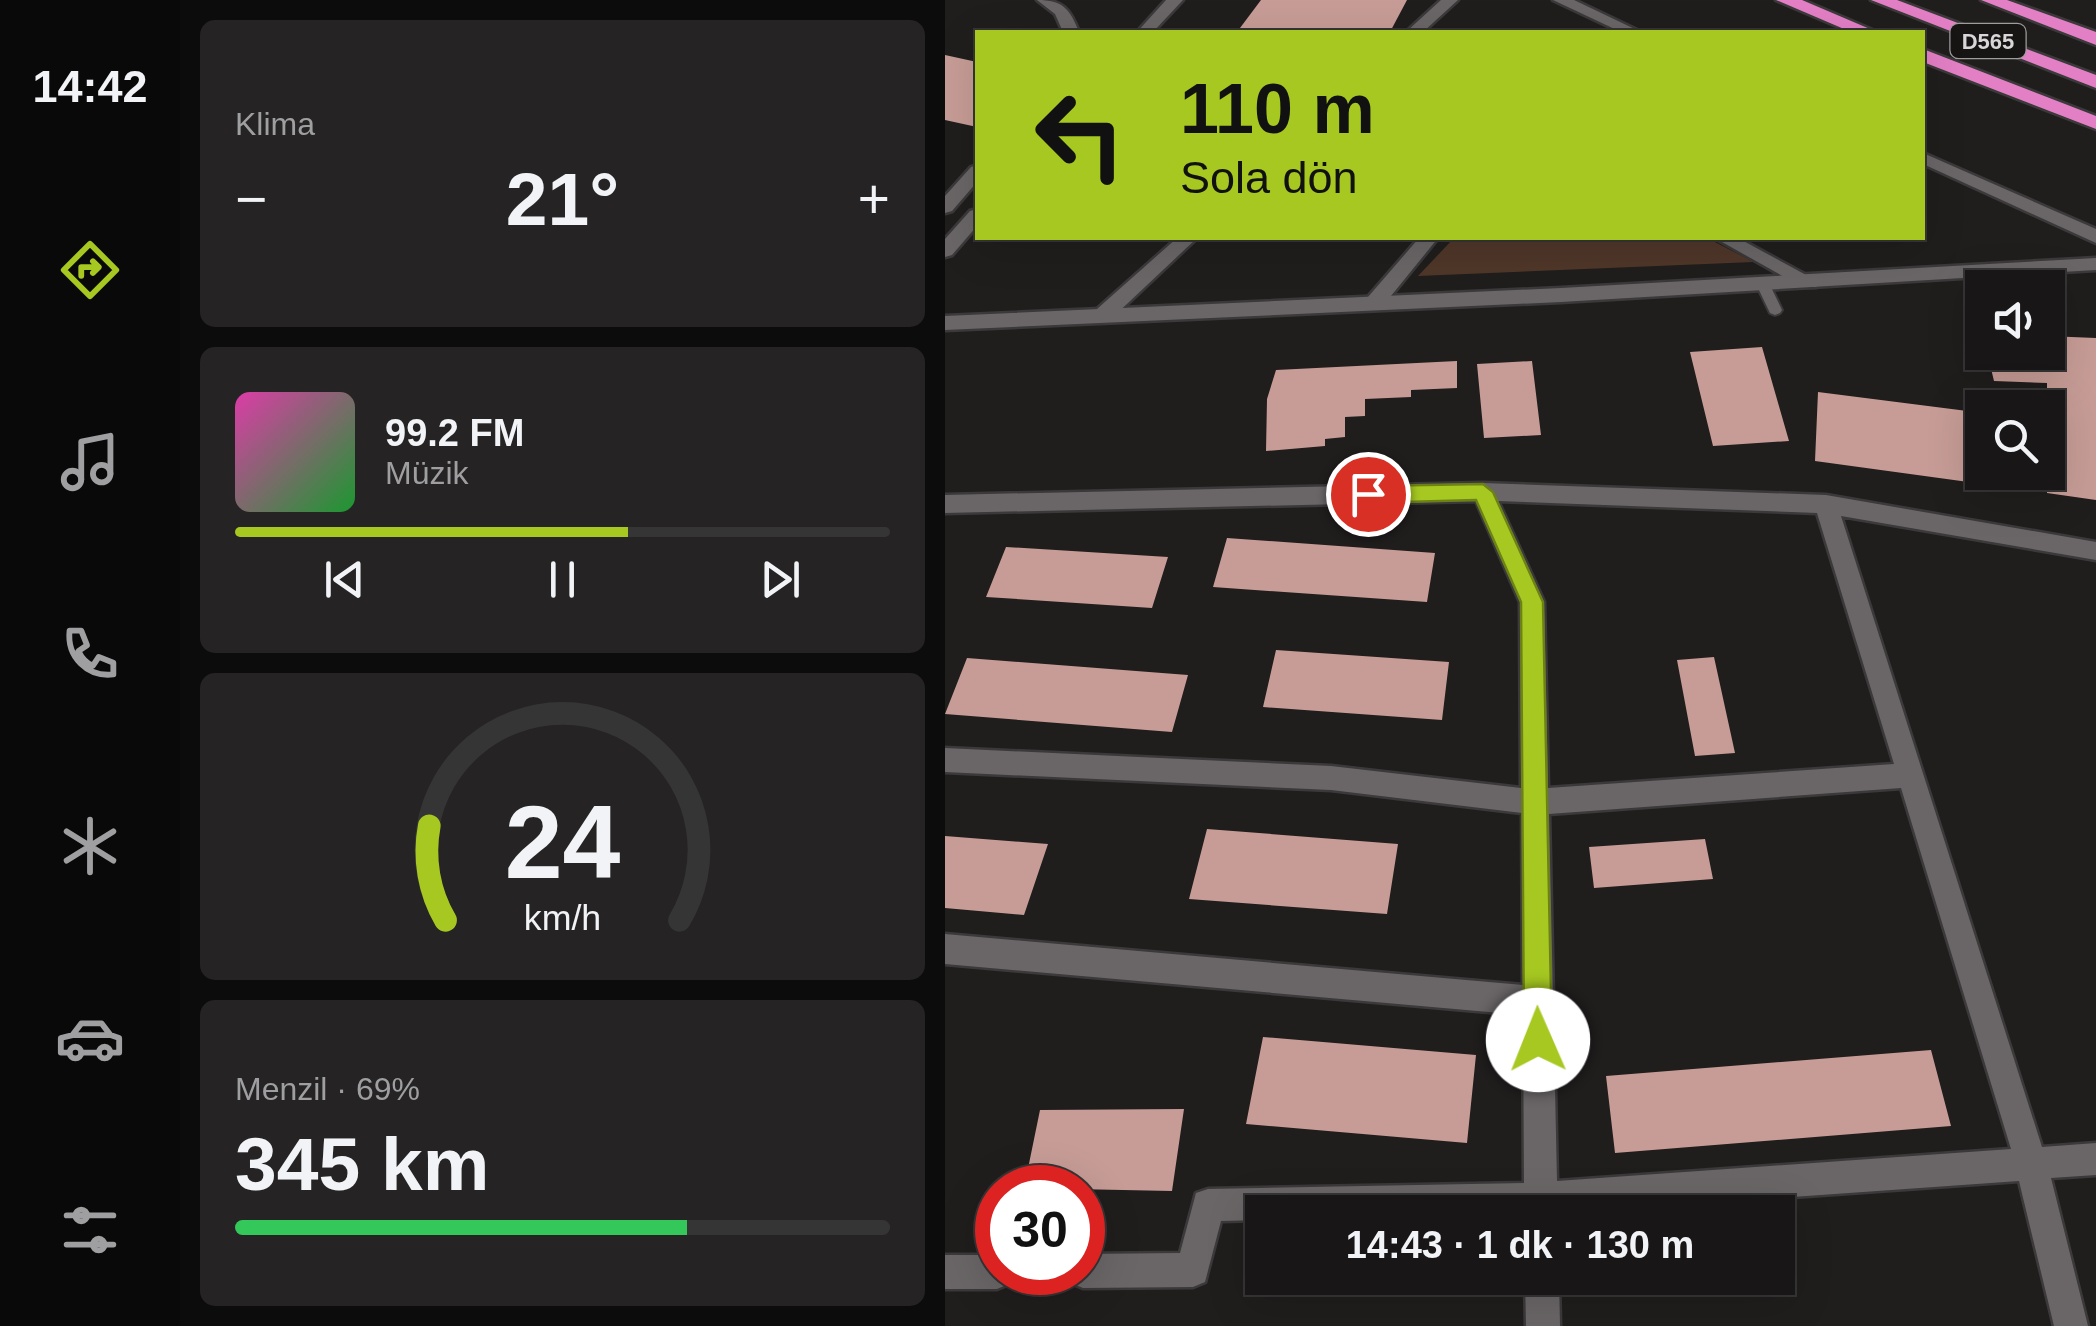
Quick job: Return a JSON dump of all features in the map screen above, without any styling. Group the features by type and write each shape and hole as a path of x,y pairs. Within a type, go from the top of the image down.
{"highway":[{"path":"1785,0 1862,30"},
{"name":"D565","path":"1880,0 2096,82"},
{"path":"1990,0 2096,39"},
{"name":"D565","path":"1925,55 2096,123"}],"street":[{"path":"1045,0 1062,12 1070,30"},
{"path":"1147,30 1175,0"},
{"path":"1416,30 1450,0"},
{"path":"1561,0 1623,30"},
{"path":"1925,159 2096,237"},
{"path":"945,208 975,173"},
{"path":"949,242 975,217"},
{"path":"1104,314 1186,240"},
{"path":"1375,302 1427,240"},
{"path":"1728,240 1809,282"},
{"path":"945,322 1809,282 2096,264"},
{"path":"1483,492 1532,602 1541,1195"},
{"path":"945,505 1483,492 1827,504 2096,551"},
{"path":"1827,504 2031,1166 2071,1326"},
{"path":"945,760 1331,778 1535,802 1909,775"},
{"path":"945,948 1538,1001"},
{"path":"1676,1195 2096,1159"},
{"path":"1105,1271 1193,1270 1208,1204 1245,1204"},
{"path":"945,1272 975,1272"},
{"path":"1542,1295 1543,1326"}],"lane":[{"path":"1763,284 1775,310"}],"shaded area":[{"path":"1452,240 1711,240 1754,262 1418,276"}],"building":[{"path":"1261,0 1407,0 1391,30 1238,30"},
{"path":"945,55 975,62 975,127 945,120"},
{"path":"2065,337 2096,338 2096,500 2047,493 2065,490 2065,390 2047,390 2047,383 1994,381 1991,370 2065,370"},
{"path":"1762,347 1789,441 1713,446 1690,352"},
{"path":"1457,361 1457,388 1411,390 1411,397 1365,399 1365,416 1345,417 1345,437 1325,439 1325,446 1266,451 1267,399 1276,370"},
{"path":"1532,361 1541,435 1484,438 1477,364"},
{"path":"1818,392 1965,411 1965,482 1815,461"},
{"path":"1227,538 1435,553 1427,602 1213,587"},
{"path":"1006,547 1168,557 1152,608 986,597"},
{"path":"1276,650 1449,662 1442,720 1263,707"},
{"path":"1714,657 1735,753 1695,756 1677,660"},
{"path":"967,658 1188,675 1172,732 945,714"},
{"path":"1207,829 1398,844 1387,914 1189,899"},
{"path":"945,836 1048,844 1024,915 945,908"},
{"path":"1705,839 1713,879 1594,888 1589,847"},
{"path":"1263,1037 1476,1055 1467,1143 1246,1124"},
{"path":"1931,1050 1951,1126 1615,1153 1606,1076"},
{"path":"1184,1109 1172,1191 1105,1190 1105,1165 1029,1165 1040,1110"}],"route":[{"path":"1368,494 1483,492 1532,602 1538,1040"}]}
